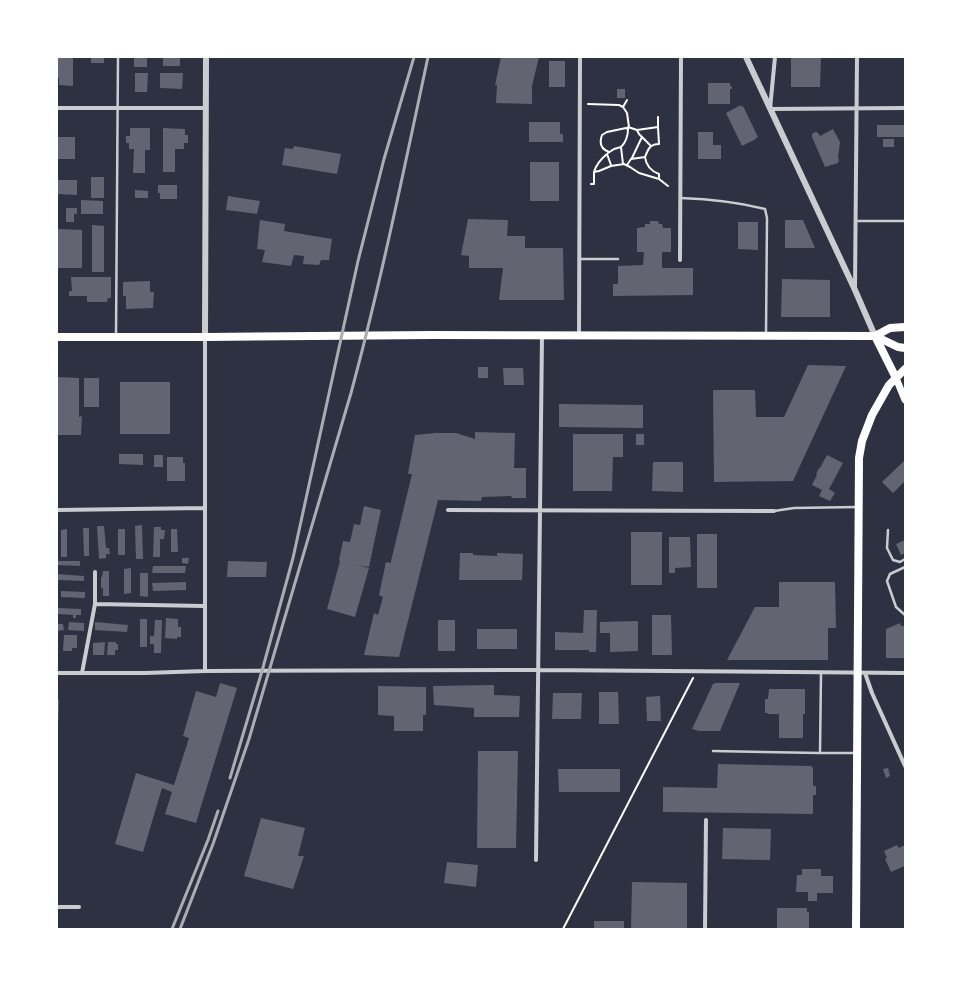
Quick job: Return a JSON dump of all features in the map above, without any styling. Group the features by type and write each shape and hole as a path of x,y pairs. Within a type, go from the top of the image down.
{"main road":[{"path":"875,336 890,328 905,327"},
{"path":"57,337 342,335 875,336 898,347 905,348"},
{"path":"875,336 905,400"},
{"path":"856,929 857,753 861,673 858,507 859,458 862,441 872,415 889,385 905,369"}],"street":[{"path":"205,671 206,57"},
{"path":"579,335 580,57"},
{"path":"680,260 681,57"},
{"path":"746,57 875,336"},
{"path":"770,109 775,57"},
{"path":"855,290 857,57"},
{"path":"57,108 206,108"},
{"path":"770,109 905,108"},
{"path":"536,860 542,335"},
{"path":"57,510 205,508"},
{"path":"448,510 774,511"},
{"path":"82,673 95,604 95,572"},
{"path":"95,604 204,606"},
{"path":"57,673 538,670 905,673"},
{"path":"861,673 872,693 905,766"},
{"path":"705,929 706,820"},
{"path":"57,907 79,907"}],"lane":[{"path":"116,337 118,57"},
{"path":"680,198 707,199 752,205 765,209 767,218 766,336"},
{"path":"856,221 905,221"},
{"path":"579,259 618,259"},
{"path":"774,511 794,508 858,507"},
{"path":"888,530 887,548 893,560 900,562 905,559"},
{"path":"905,567 890,574 887,581 896,607 905,615"},
{"path":"820,673 820,753"},
{"path":"713,751 857,753"}],"path":[{"path":"623,107 627,100"},
{"path":"588,104 619,105 623,107 627,112 628,128 625,142 621,147 608,153 600,161 594,172 594,184 591,184"},
{"path":"658,117 659,144 651,146 645,157 651,170 659,174 659,179"},
{"path":"611,166 608,153 601,145 600,141 602,135 607,132 628,128 637,130 658,127"},
{"path":"637,130 651,146"},
{"path":"627,165 632,159 642,137"},
{"path":"621,147 623,164"},
{"path":"632,159 645,157"},
{"path":"594,172 599,172 611,166 623,164 639,173 659,179 668,186"},
{"path":"563,929 697,671"}],"building":[{"path":"57,57 73,57 73,86 59,85 59,78 57,78"},
{"path":"91,57 104,57 104,63 91,63"},
{"path":"134,57 147,57 147,67 134,67"},
{"path":"163,57 180,57 180,66 163,66"},
{"path":"501,57 539,57 532,86 532,104 496,103 497,85 495,85"},
{"path":"791,57 821,57 820,87 791,87"},
{"path":"549,61 565,61 565,87 549,87"},
{"path":"135,73 148,73 147,92 135,92"},
{"path":"160,73 183,73 182,89 160,88"},
{"path":"708,83 730,83 732,89 730,89 730,104 708,104"},
{"path":"617,89 625,89 625,98 617,98"},
{"path":"741,105 741,107 743,106 758,137 742,146 726,113"},
{"path":"529,122 560,122 560,134 563,134 563,142 529,142"},
{"path":"877,125 905,125 905,137 877,137"},
{"path":"130,128 150,128 150,150 145,150 145,173 133,173 134,149 129,149 129,143 126,143 126,136 130,136"},
{"path":"163,128 185,129 185,135 188,135 188,143 184,143 184,149 175,149 175,172 163,172"},
{"path":"833,129 840,142 839,160 838,163 825,167 812,134 816,132 820,136"},
{"path":"698,132 713,132 713,145 721,145 721,159 698,159"},
{"path":"58,137 75,137 75,159 58,159"},
{"path":"883,139 894,139 894,147 883,147"},
{"path":"294,146 341,154 337,174 282,165 285,148 293,149"},
{"path":"530,162 559,162 559,201 530,201"},
{"path":"91,177 104,177 104,198 91,198"},
{"path":"57,180 77,180 77,195 57,194"},
{"path":"158,185 177,185 177,199 160,199"},
{"path":"135,190 148,191 148,198 135,198"},
{"path":"228,196 260,201 257,214 226,210"},
{"path":"81,200 103,201 103,214 81,214"},
{"path":"66,208 77,208 77,214 74,214 74,222 66,222"},
{"path":"468,219 508,220 507,236 525,236 525,248 562,248 564,300 499,300 503,268 469,268 469,256 461,255"},
{"path":"260,220 285,224 284,231 332,239 329,260 321,260 319,265 303,264 304,256 294,255 291,266 262,262 265,250 257,249"},
{"path":"785,220 803,220 815,248 785,248"},
{"path":"650,221 658,221 659,224 662,224 663,228 671,228 671,252 662,252 662,268 693,268 693,295 613,296 613,284 618,284 618,266 643,265 644,252 637,252 637,228 645,227 645,224 650,224"},
{"path":"738,222 758,222 758,250 738,249"},
{"path":"92,225 104,226 104,272 92,272"},
{"path":"57,229 82,230 82,268 57,268"},
{"path":"71,277 111,277 111,298 108,298 107,302 87,302 87,296 69,296 69,291 72,291"},
{"path":"782,279 830,280 830,317 781,317"},
{"path":"150,281 150,292 154,292 153,308 126,309 126,296 123,296 123,282"},
{"path":"808,365 846,366 793,481 714,482 713,390 755,390 756,417 784,417"},
{"path":"478,367 488,367 488,378 478,378"},
{"path":"503,368 523,368 524,385 504,385"},
{"path":"57,377 79,378 79,417 82,416 81,435 57,435"},
{"path":"84,378 99,378 99,407 84,407"},
{"path":"120,382 170,382 170,434 120,434"},
{"path":"559,404 643,405 643,428 559,427"},
{"path":"475,432 515,433 514,468 526,468 526,498 512,498 511,496 482,497 481,501 438,500 399,657 364,655 374,613 378,615 383,597 379,595 386,562 391,563 412,474 408,474 415,435 456,433 475,439"},
{"path":"573,434 623,434 623,457 613,457 612,491 573,491"},
{"path":"636,434 644,434 644,445 636,445"},
{"path":"119,454 143,454 143,465 119,464"},
{"path":"154,455 163,455 163,467 154,467"},
{"path":"827,455 843,463 829,489 835,493 830,501 819,496 822,490 812,485 819,468"},
{"path":"167,457 183,457 183,463 185,463 185,481 167,481"},
{"path":"905,460 905,481 893,493 882,482"},
{"path":"653,462 683,462 683,492 652,491"},
{"path":"364,506 381,510 369,567 357,565 369,568 355,617 327,609 340,561 343,541 350,542 354,524 360,525"},
{"path":"142,525 143,559 136,559 135,526"},
{"path":"97,526 104,526 106,548 109,548 110,554 106,554 106,558 99,559"},
{"path":"154,527 161,527 161,530 165,530 164,539 160,539 160,557 153,557"},
{"path":"83,528 89,528 89,556 84,556"},
{"path":"67,529 67,557 61,557 61,530"},
{"path":"118,529 125,529 125,555 118,555"},
{"path":"171,529 177,529 178,552 171,552"},
{"path":"631,532 662,532 662,585 631,585"},
{"path":"697,534 717,534 717,588 697,588"},
{"path":"669,537 690,537 691,567 675,568 675,573 669,573"},
{"path":"905,540 905,553 901,555 896,544"},
{"path":"460,553 497,556 497,553 523,554 522,580 459,580"},
{"path":"182,558 189,558 188,564 182,563"},
{"path":"58,561 80,561 80,566 57,565"},
{"path":"228,561 267,562 266,577 227,577"},
{"path":"153,566 186,566 185,573 152,573"},
{"path":"131,568 131,593 124,594 124,569"},
{"path":"103,571 109,571 109,596 103,596 103,588 101,588 101,577"},
{"path":"140,573 148,573 148,597 140,596"},
{"path":"57,574 84,576 84,581 57,580"},
{"path":"186,582 186,590 153,591 152,583"},
{"path":"779,582 835,582 836,628 828,628 828,660 727,660 755,607 779,607"},
{"path":"61,591 85,592 85,598 61,597"},
{"path":"58,608 81,609 81,615 76,615 76,618 73,618 73,615 58,614"},
{"path":"584,610 597,610 596,652 589,652 589,650 555,650 555,632 583,633"},
{"path":"652,615 671,615 672,655 652,655"},
{"path":"166,618 178,619 178,627 181,627 181,637 177,637 177,639 165,638"},
{"path":"140,619 147,619 147,647 140,647"},
{"path":"155,620 162,620 161,653 154,653 154,644 150,644 150,636 154,636"},
{"path":"438,620 455,620 455,651 438,651"},
{"path":"638,621 638,651 610,652 610,633 600,633 600,622"},
{"path":"69,622 84,623 84,631 68,630"},
{"path":"95,622 128,625 127,632 95,630"},
{"path":"900,623 901,626 905,626 905,658 886,658 886,629"},
{"path":"57,624 63,624 64,630 57,631"},
{"path":"477,629 517,629 517,649 477,649"},
{"path":"64,635 77,635 77,648 72,648 72,651 63,651"},
{"path":"105,642 104,655 93,655 93,643"},
{"path":"108,642 116,642 116,644 118,644 118,650 115,650 115,655 107,655"},
{"path":"220,683 237,688 196,823 165,814 172,792 162,788 143,852 115,844 136,773 174,785 189,738 183,736 196,691 216,697"},
{"path":"740,683 720,731 699,731 692,729 713,684"},
{"path":"494,685 494,695 520,696 519,717 474,717 474,708 434,705 433,686"},
{"path":"378,686 426,687 426,715 423,715 423,731 394,731 394,716 378,715"},
{"path":"769,689 805,689 803,738 779,738 779,714 765,713 765,699 768,699"},
{"path":"599,692 618,692 619,724 599,724"},
{"path":"553,693 582,693 581,719 552,719"},
{"path":"660,696 661,721 647,721 646,697"},
{"path":"57,700 59,700 58,727 57,727"},
{"path":"478,751 518,751 516,848 477,848"},
{"path":"718,764 811,766 813,768 813,786 816,786 816,795 813,795 813,814 663,812 663,787 717,788"},
{"path":"888,768 890,776 886,778 883,769"},
{"path":"558,769 620,769 620,792 559,792"},
{"path":"261,818 305,828 298,856 304,856 293,889 244,876"},
{"path":"723,828 771,829 770,860 722,859"},
{"path":"897,845 899,848 905,845 905,866 891,872 885,859 887,858 884,851"},
{"path":"447,862 478,865 476,887 444,883"},
{"path":"802,869 821,869 821,876 833,876 833,893 817,893 817,901 808,901 808,892 796,892 797,875 802,875"},
{"path":"632,882 687,883 687,929 631,929"},
{"path":"777,908 807,908 807,912 809,912 809,929 777,929"},
{"path":"594,921 624,921 624,929 594,929"}],"railway":[{"path":"230,778 262,671 293,558 358,261 384,159 414,57"},
{"path":"180,929 213,844 249,739 351,393 382,267 428,57"},
{"path":"172,929 208,840 218,811"}]}
